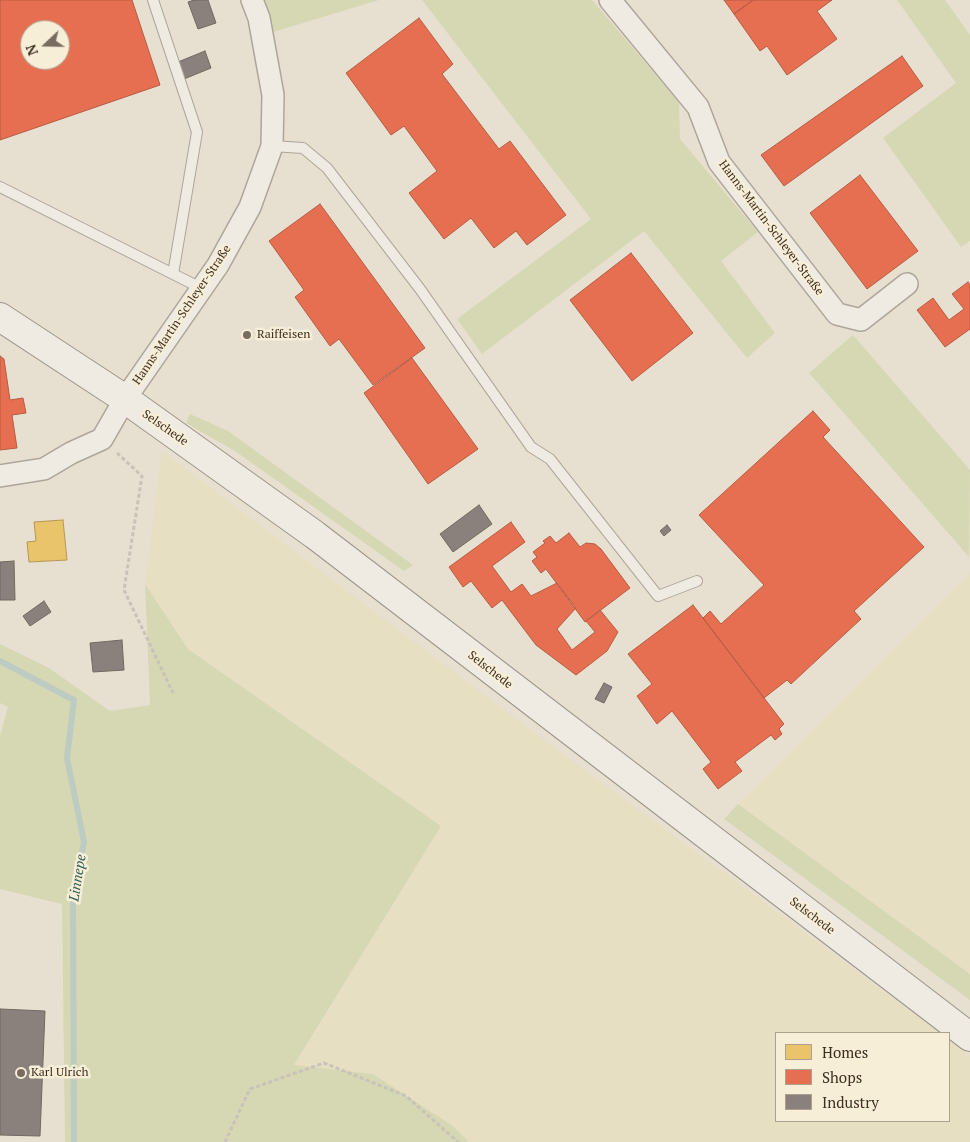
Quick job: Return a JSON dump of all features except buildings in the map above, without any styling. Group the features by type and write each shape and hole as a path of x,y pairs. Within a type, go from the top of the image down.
{"street":[{"name":"Hanns-Martin-Schleyer-Straße","path":"102,439 125,399 218,265 250,207 272,146 274,95 259,18 252,0"},
{"name":"Hanns-Martin-Schleyer-Straße","path":"610,0 698,107 719,162 837,314 861,320 907,284"},
{"name":"Selschede","path":"0,317 125,399 315,535 970,1036"},
{"path":"0,476 44,470 71,453 102,439"}],"lane":[{"path":"152,0 197,132 173,274"},
{"path":"272,146 303,148 327,168 420,290 531,447 550,459 658,596 697,581"},
{"path":"0,187 202,288"}],"path":[{"path":"102,439 142,476 124,590 172,692"},
{"path":"225,1142 250,1089 324,1063 406,1096 458,1142"}],"shaded area":[{"path":"162,451 534,732 939,1032 775,1032 775,1122 950,1122 950,1041 970,1056 970,1142 469,1142 453,1126 373,1074 294,1066 441,826 188,649 145,584"},
{"path":"970,573 970,974 738,804"}],"green space":[{"path":"264,0 379,0 273,32"},
{"path":"422,0 592,0 679,102 680,139 758,232 721,261 775,333 747,358 644,231 482,354 457,319 591,219"},
{"path":"897,0 945,0 970,35 970,241 961,247 883,138 956,83"},
{"path":"853,335 970,470 969,557 809,373"},
{"path":"190,414 228,431 413,565 404,571 235,451 186,423"},
{"path":"145,584 188,649 441,826 294,1065 373,1074 453,1126 469,1142 65,1142 62,904 0,889 0,736 8,707 0,703 0,644 49,668 110,711 150,705"},
{"path":"738,804 970,974 970,1000 724,819"}],"waterway":[{"name":"Linnepe","path":"0,661 74,700 67,758 84,842 73,902 74,1142"}],"place":[{"name":"Raiffeisen","path":"247,335"},
{"name":"Karl Ulrich","path":"21,1073"}]}
